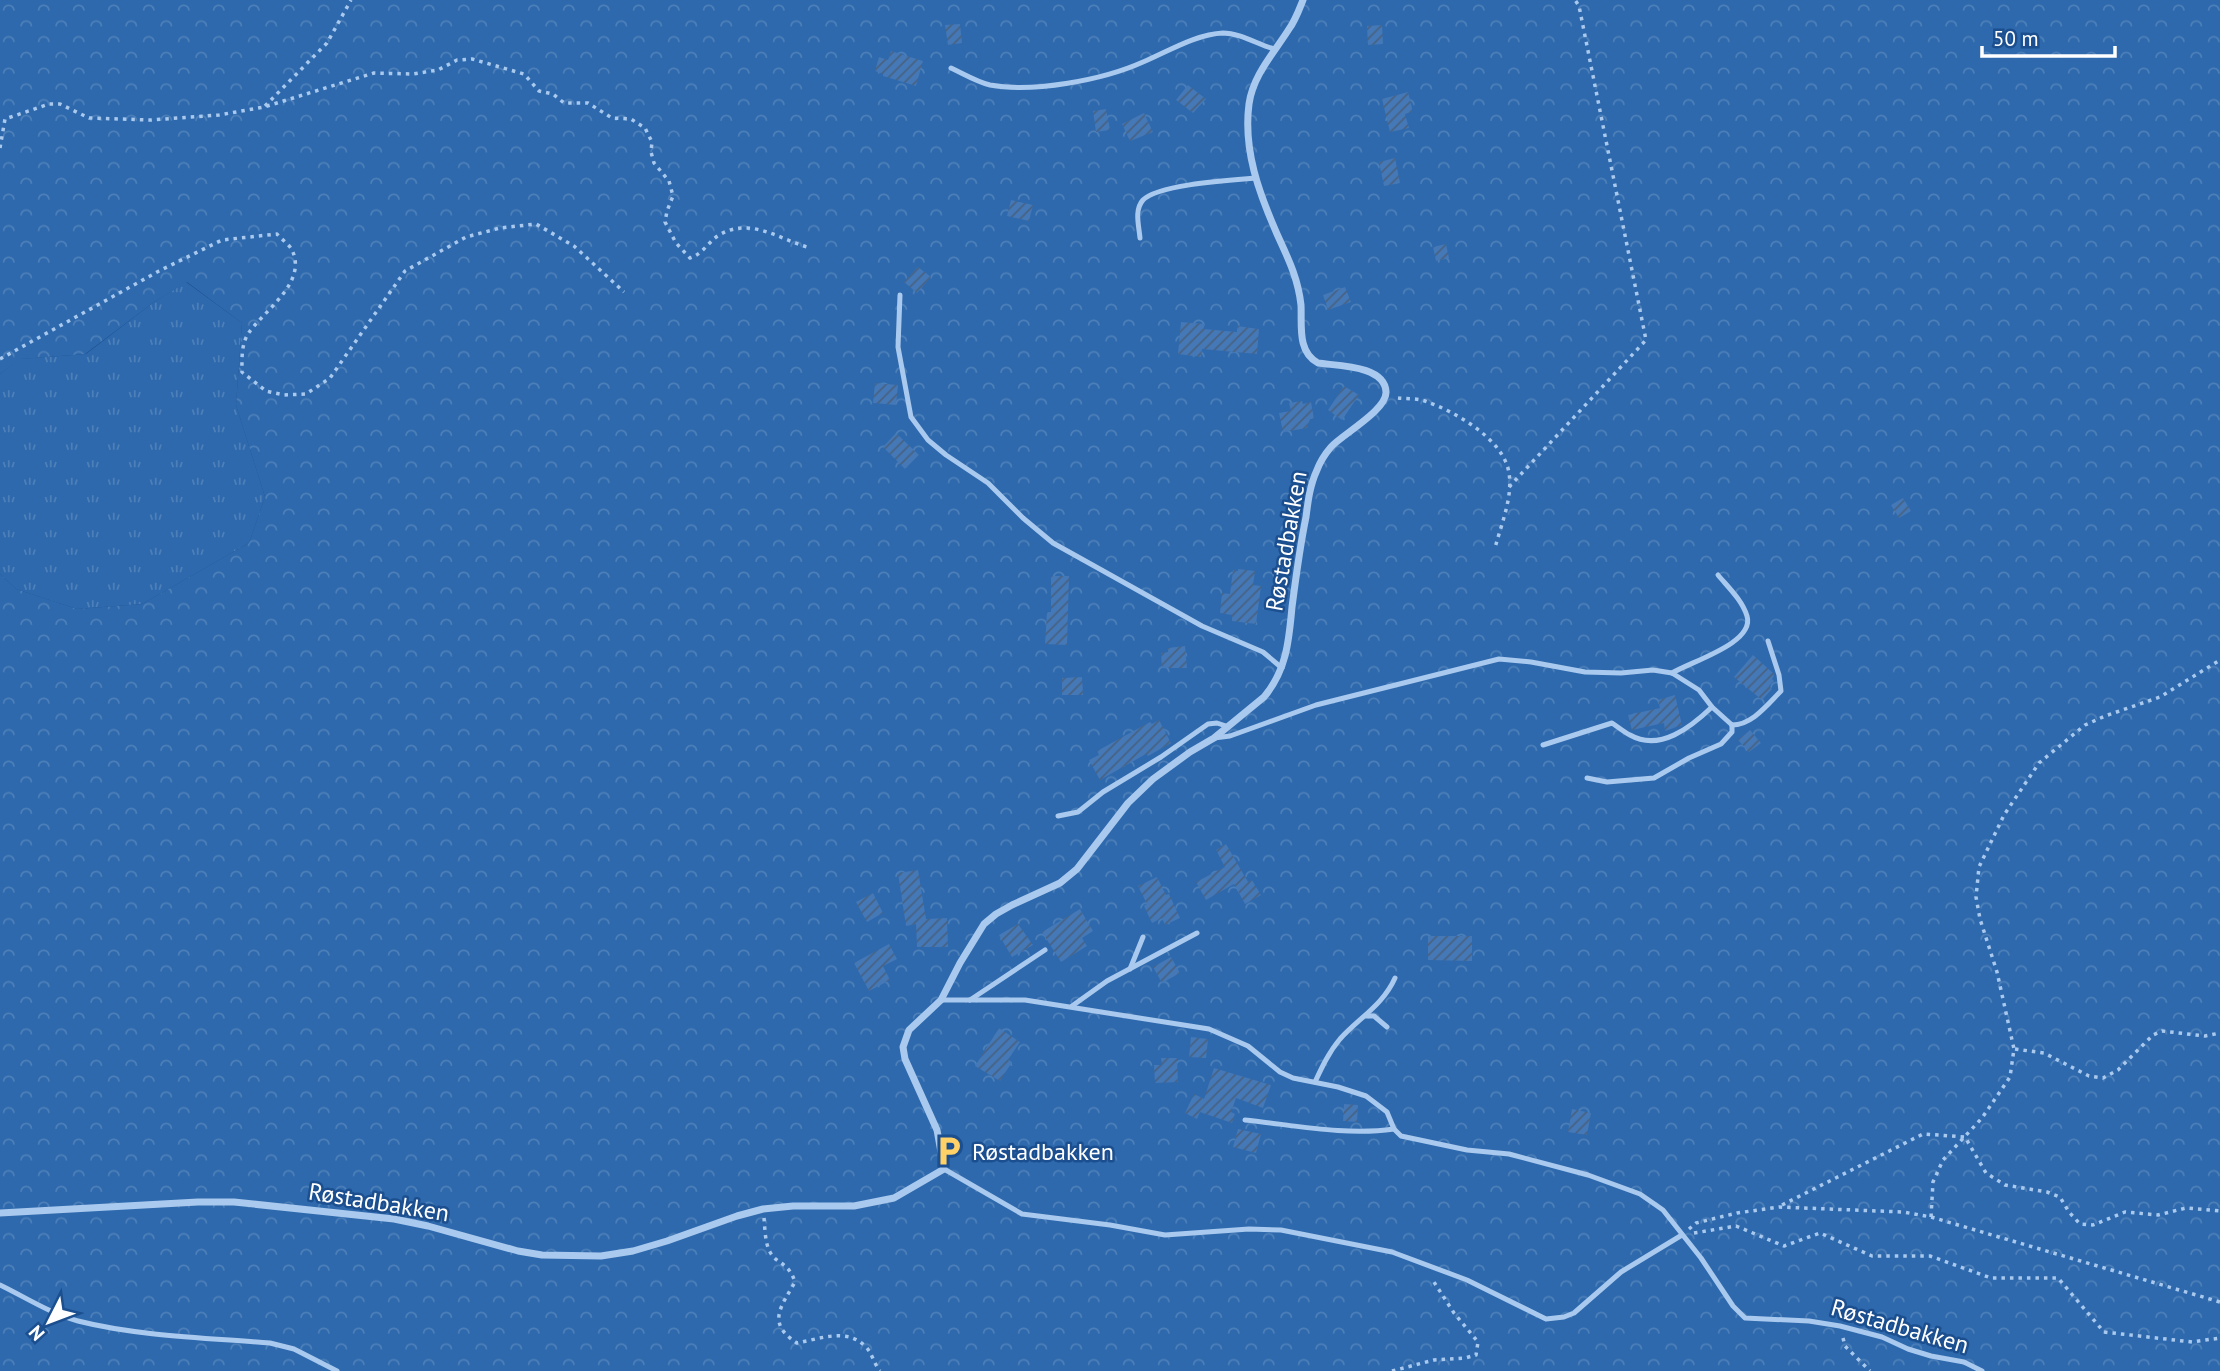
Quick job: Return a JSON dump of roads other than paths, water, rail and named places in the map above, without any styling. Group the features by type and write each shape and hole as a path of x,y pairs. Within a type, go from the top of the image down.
{"street":[{"path":"1256,178 1247,133 1249,105 1254,86 1273,49 1289,29 1303,0"},
{"name":"Røstadbakken","path":"0,1213 234,1202 394,1219 518,1251 570,1257 601,1256 633,1251 763,1209 854,1206 894,1198 944,1170 937,1130 905,1059 903,1047 909,1030 941,1000 960,962 984,924 1012,905 1060,883 1093,851 1129,803 1172,764 1214,738 1264,697 1282,668 1289,638 1302,536 1316,471 1330,448 1378,409 1385,398 1387,390 1381,380 1370,371 1318,363 1305,351 1301,303 1293,266 1256,178"}],"lane":[{"path":"951,68 989,85 1030,88 1118,72 1192,41 1219,33 1233,33 1273,49"},
{"path":"1140,238 1137,213 1143,200 1192,184 1256,178"},
{"path":"900,295 898,347 911,416 928,440 988,483 1054,543 1202,626 1263,652 1282,668"},
{"name":"Røstadbakken","path":"1214,738 1230,736 1316,705 1489,660 1510,659 1585,672 1653,670 1672,673 1736,642 1745,634 1748,627 1747,615 1742,603 1718,575"},
{"path":"1672,673 1692,685 1732,725 1742,725 1780,691 1779,675 1768,641"},
{"path":"1543,745 1612,723 1632,737 1656,741 1678,734 1712,707"},
{"name":"Røstadbakken","path":"1058,816 1078,812 1103,792 1161,757 1200,728 1217,723 1226,726"},
{"path":"1587,778 1607,782 1654,778 1721,744 1732,732 1732,725"},
{"path":"1072,1006 1107,981 1197,933"},
{"path":"1130,969 1143,937"},
{"path":"967,1001 1045,950"},
{"path":"1315,1082 1331,1051 1342,1037 1381,1002 1395,978"},
{"path":"941,1000 994,999 1072,1006 1209,1029 1248,1046 1280,1072 1293,1078 1366,1096 1387,1112 1394,1129"},
{"path":"1366,1016 1374,1016 1387,1027"},
{"name":"Røstadbakken","path":"1245,1120 1342,1131 1376,1132 1394,1129 1401,1136 1414,1140 1467,1150 1509,1154 1624,1187 1657,1205 1701,1258 1732,1306 1745,1318 1809,1321 1840,1326 1931,1356 1964,1362 1982,1371"},
{"path":"944,1170 1022,1214 1110,1225 1165,1236 1249,1229 1281,1230 1392,1252 1467,1280 1546,1319 1574,1313 1621,1272 1682,1235"},
{"path":"0,1285 78,1321 131,1330 270,1343 294,1349 337,1371"}],"place":[{"name":"Røstadbakken","path":"949,1151"}]}
